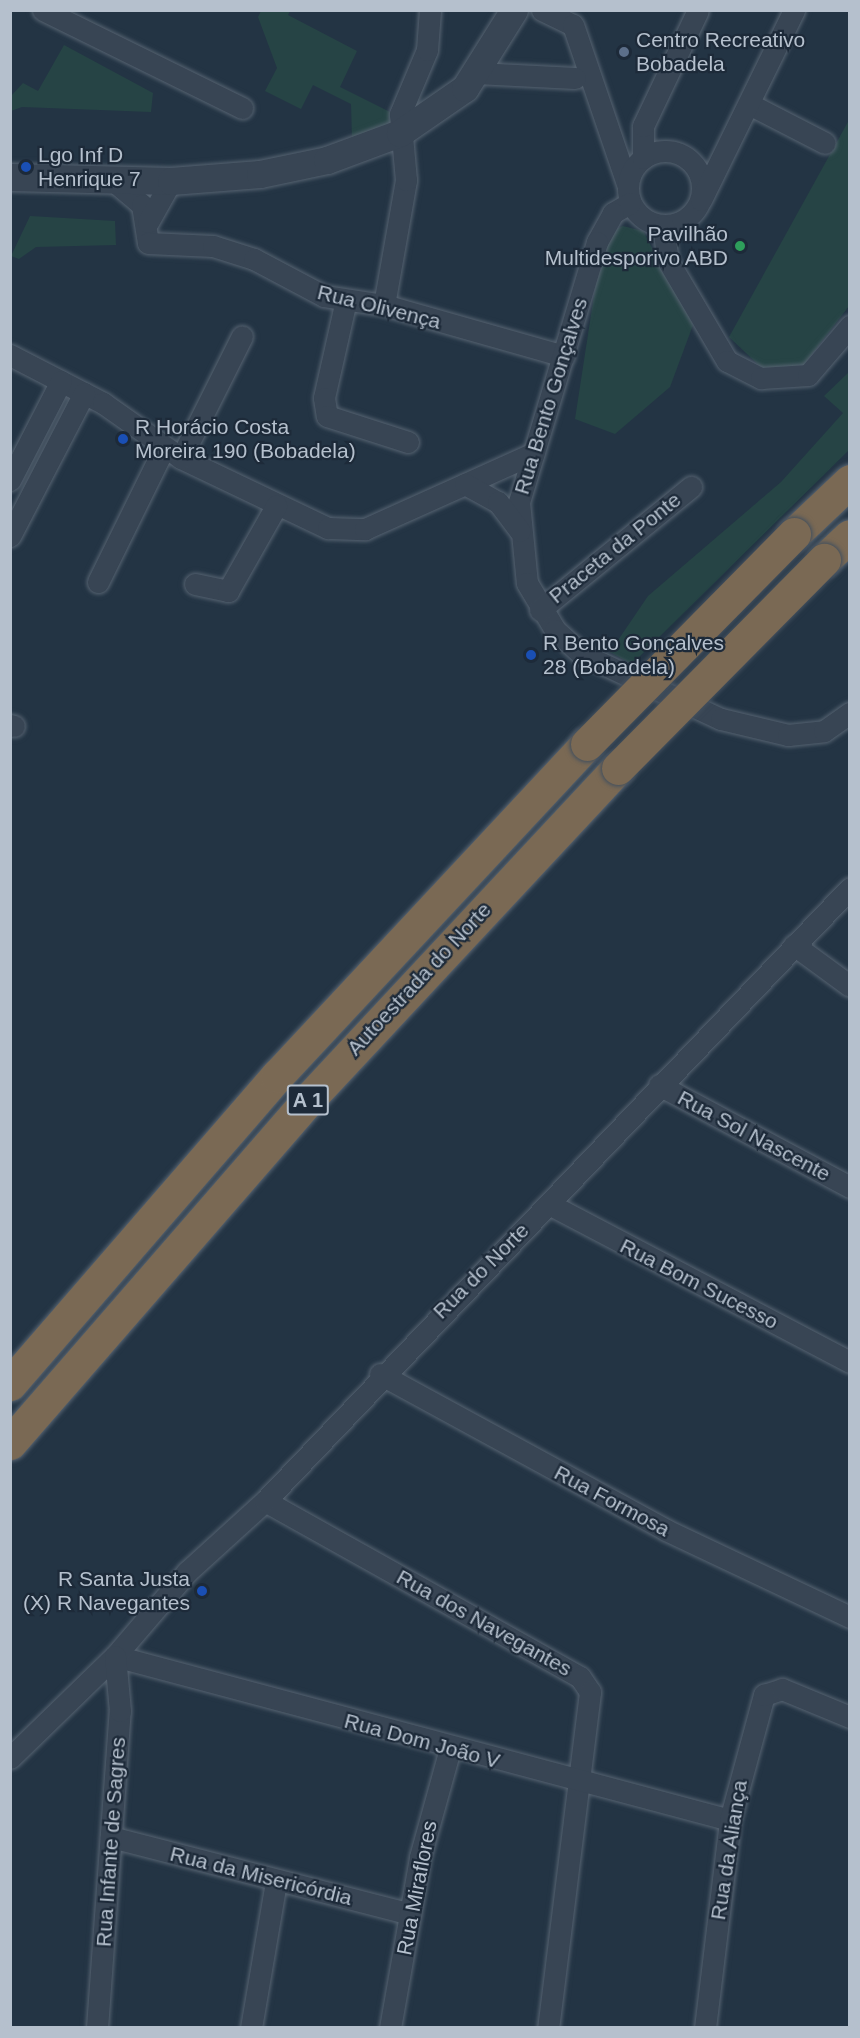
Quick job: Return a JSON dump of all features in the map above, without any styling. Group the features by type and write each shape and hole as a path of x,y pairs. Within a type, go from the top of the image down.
{"highway":[{"name":"Autoestrada do Norte","path":"10,1384 310,1040 587,744 849,481"},
{"name":"Autoestrada do Norte","path":"10,1443 316,1091 618,768 849,536"}],"street":[{"path":"43,10 242,108"},
{"path":"384,305 404,210 400,114 427,50 430,10"},
{"path":"10,177 116,183 171,181 311,165 400,133 465,88 514,10"},
{"path":"542,10 573,25 629,193 643,219 663,225 683,220 698,206 794,10"},
{"path":"629,193 643,158 643,126 698,10"},
{"path":"476,73 575,78"},
{"path":"749,104 825,143"},
{"path":"643,158 663,150 693,164 702,184 698,206"},
{"path":"148,222 171,181"},
{"name":"Rua Olivença","path":"116,183 141,205 148,222 148,243 213,246 254,259 306,289 346,300 384,305 564,356"},
{"name":"Rua Bento Gonçalves","path":"629,193 613,213 597,242 519,502 520,531 527,584 540,609 582,654 720,720 788,735 824,731 849,713"},
{"path":"663,225 668,261 727,361 761,378 784,379 808,375 849,326"},
{"path":"346,300 324,398 327,416 408,442"},
{"path":"98,582 242,336"},
{"path":"10,355 84,393 172,453 276,506 328,528 365,529 534,453"},
{"path":"10,480 61,381"},
{"path":"11,536 84,393"},
{"path":"465,484 498,502 520,531"},
{"name":"Praceta da Ponte","path":"540,609 691,487"},
{"path":"195,584 228,591 276,506"},
{"name":"Rua do Norte","path":"10,1758 115,1656 188,1572 265,1501 380,1374 549,1204 849,888"},
{"path":"794,945 849,986"},
{"name":"Rua Sol Nascente","path":"660,1085 849,1187"},
{"name":"Rua Bom Sucesso","path":"549,1204 849,1362"},
{"name":"Rua Formosa","path":"380,1374 666,1530 849,1617"},
{"name":"Rua dos Navegantes","path":"265,1501 580,1677 590,1692 575,1783 548,2028"},
{"name":"Rua Dom João V","path":"115,1656 575,1783 730,1820"},
{"name":"Rua Infante de Sagres","path":"96,2028 120,1711 115,1656"},
{"name":"Rua da Aliança","path":"705,2028 730,1820 764,1695 782,1689 849,1717"},
{"name":"Rua Miraflores","path":"390,2028 410,1914 450,1749"},
{"name":"Rua da Misericórdia","path":"111,1837 410,1914"},
{"path":"251,2028 276,1881"}],"green space":[{"path":"261,11 290,11 288,15 357,51 340,87 392,113 391,126 352,139 351,104 313,85 301,109 265,91 277,68 258,17"},
{"path":"64,45 153,93 151,112 22,107 11,111 11,96 23,83 38,91"},
{"path":"849,120 849,306 799,371 765,371 729,337"},
{"path":"30,216 115,221 116,245 36,247 19,259 11,256"},
{"path":"623,226 643,231 693,325 670,387 615,434 575,419 599,263 613,230"},
{"path":"849,372 849,450 632,664 610,652 648,596 781,482 843,413 824,396"}],"place":[{"name":"Centro Recreativo Bobadela","path":"624,52"},
{"name":"Lgo Inf D Henrique 7","path":"26,167"},
{"name":"Pavilhão Multidesporivo ABD","path":"740,246"},
{"name":"R Horácio Costa Moreira 190 (Bobadela)","path":"123,439"},
{"name":"R Bento Gonçalves 28 (Bobadela)","path":"531,655"},
{"name":"R Santa Justa (X) R Navegantes","path":"202,1591"}]}
